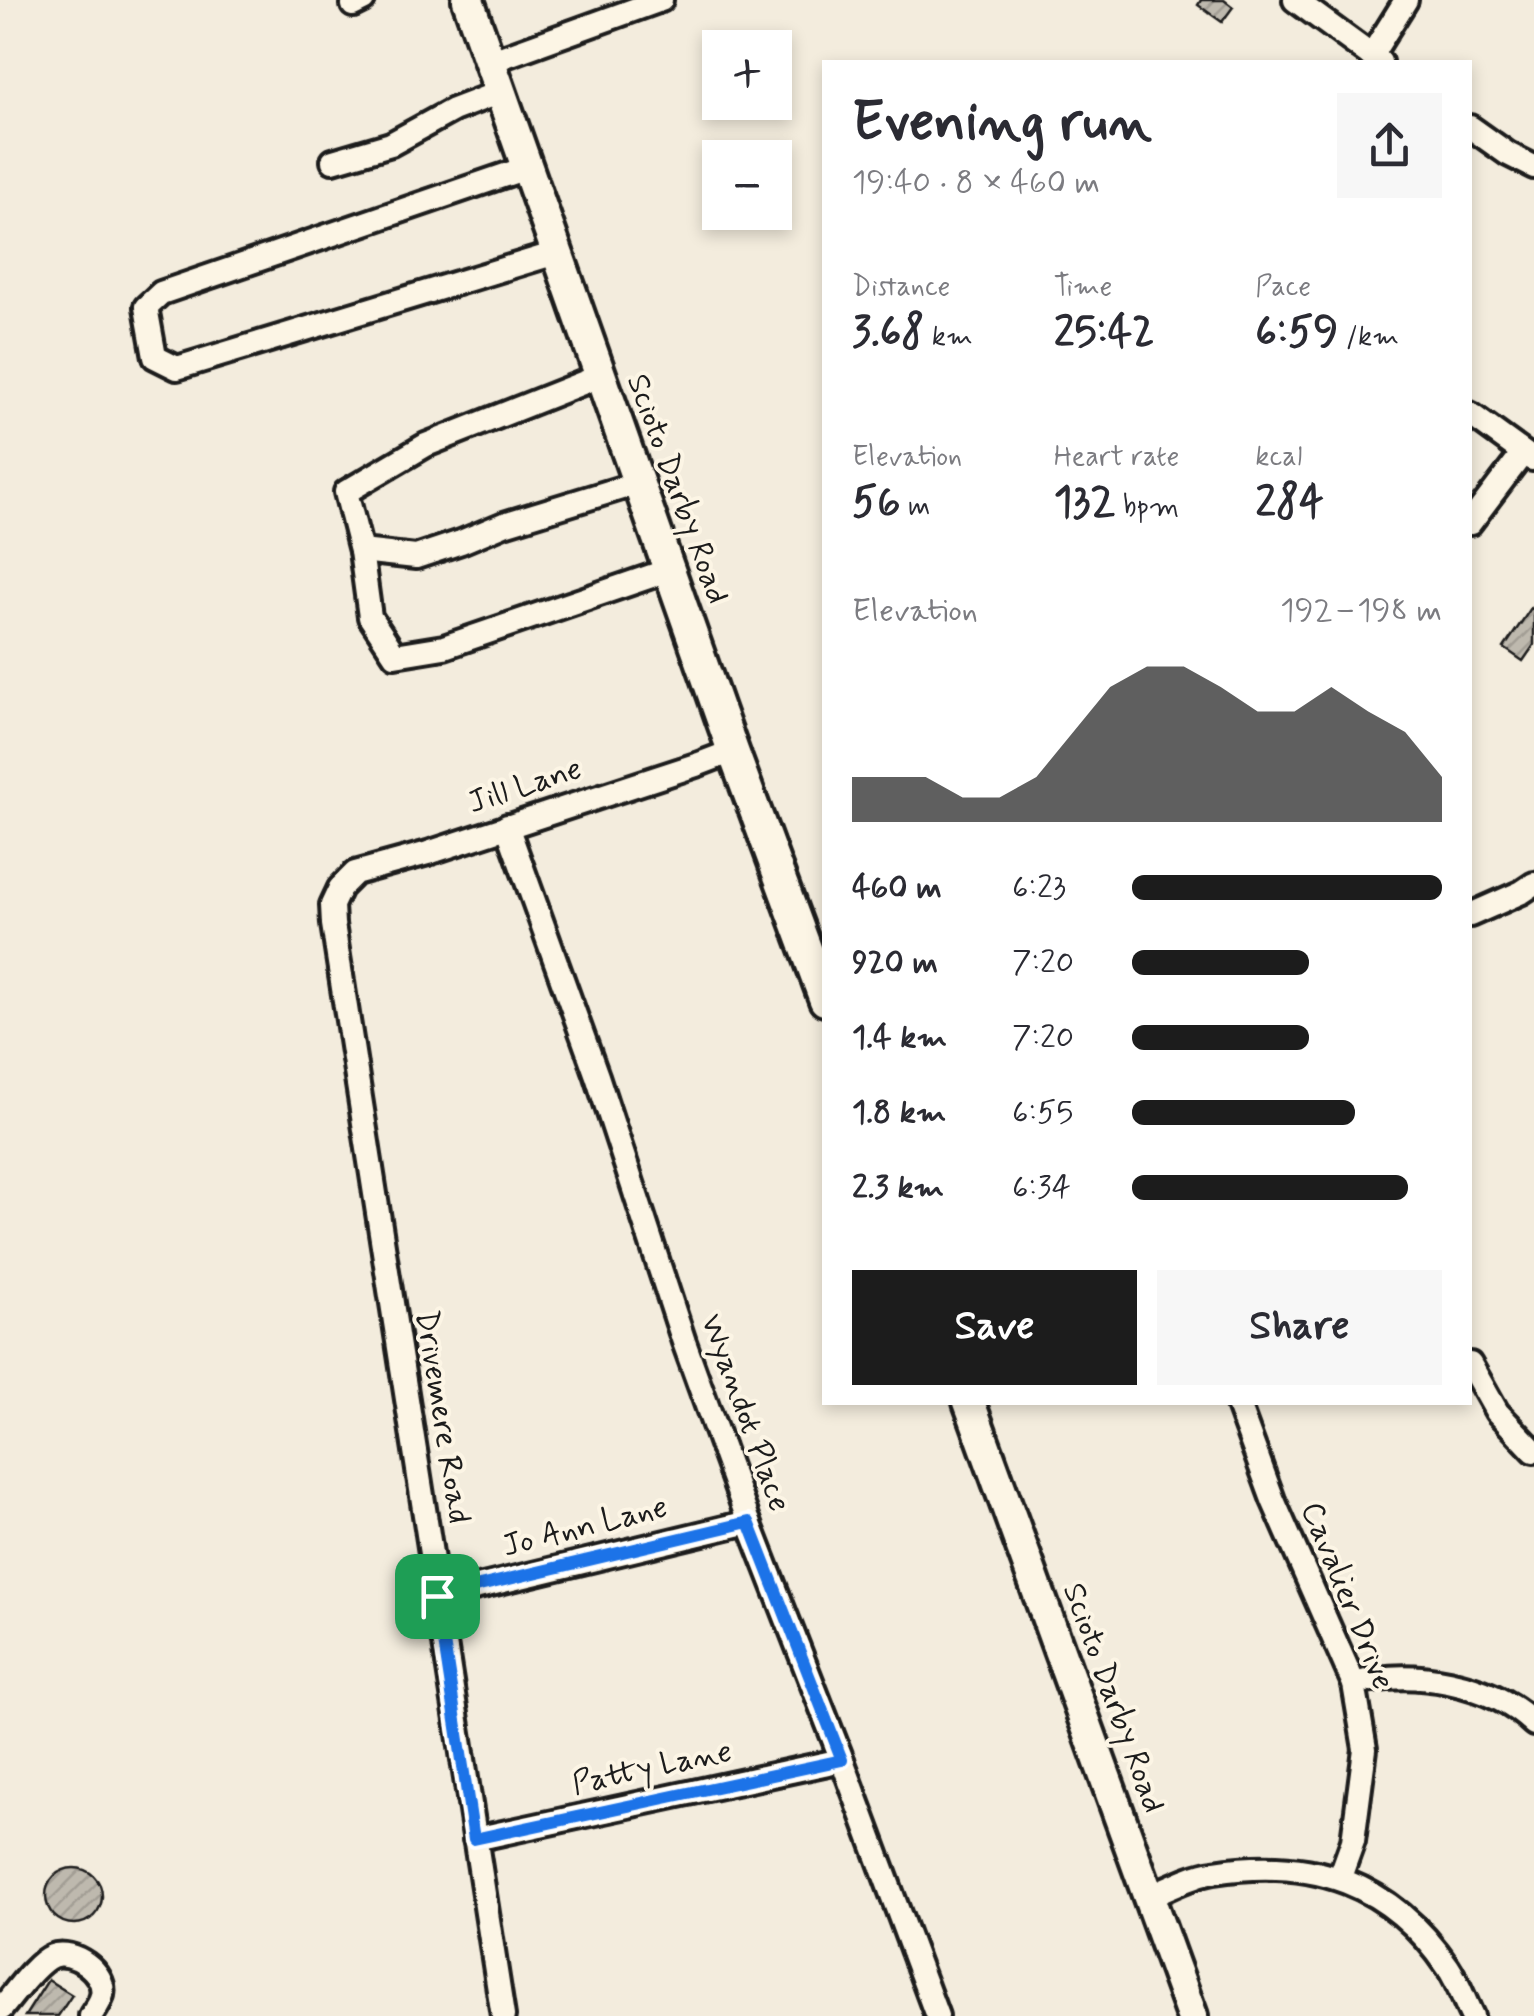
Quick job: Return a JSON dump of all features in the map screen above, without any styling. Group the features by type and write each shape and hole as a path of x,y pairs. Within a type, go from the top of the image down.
{"main road":[{"name":"Scioto Darby Road","path":"468,0 733,751 816,945 822,982"},
{"name":"Scioto Darby Road","path":"970,1405 1192,2016"}],"street":[{"path":"489,62 661,0"},
{"path":"1295,0 1375,59 1406,0"},
{"path":"332,161 391,144 463,106 500,92"},
{"path":"1472,128 1534,167"},
{"path":"526,168 161,293 146,306 155,357 177,368 556,253"},
{"path":"600,376 426,445 346,492 362,551 370,617 396,655 444,647 669,570"},
{"path":"1472,415 1529,457 1472,521"},
{"path":"362,551 416,557 504,524 638,484"},
{"name":"Jill Lane","path":"340,888 356,873 375,866 733,751"},
{"name":"Wyandot Place","path":"508,826 749,1522 936,2016"},
{"name":"Drivemere Road","path":"340,888 332,905 333,924 503,2016"},
{"path":"1472,913 1528,888 1534,914"},
{"path":"1472,1368 1496,1412 1534,1451"},
{"name":"Cavalier Drive","path":"1239,1405 1273,1500 1354,1684 1365,1749 1353,1841 1340,1877"},
{"name":"Jo Ann Lane","path":"437,1596 749,1522"},
{"path":"1354,1684 1376,1678 1413,1677 1450,1682 1488,1695 1534,1724"},
{"name":"Patty Lane","path":"474,1839 842,1760"},
{"path":"1148,1896 1210,1872 1277,1866 1340,1877 1378,1896 1414,1924 1450,1970 1472,2016"},
{"path":"1,2009 44,1960 55,1954 67,1954 93,1970 102,1982 102,1995 91,2016"}],"building":[{"path":"1201,0 1224,0 1233,7 1222,22 1198,5"},
{"path":"1531,608 1534,645 1523,661 1504,648"},
{"path":"74,1868 94,1876 102,1896 94,1916 74,1924 54,1916 46,1896 54,1876"},
{"path":"48,1980 72,1995 58,2016 25,2016"}],"route":[{"path":"749,1522 842,1760 474,1839 437,1596 749,1522"}]}
